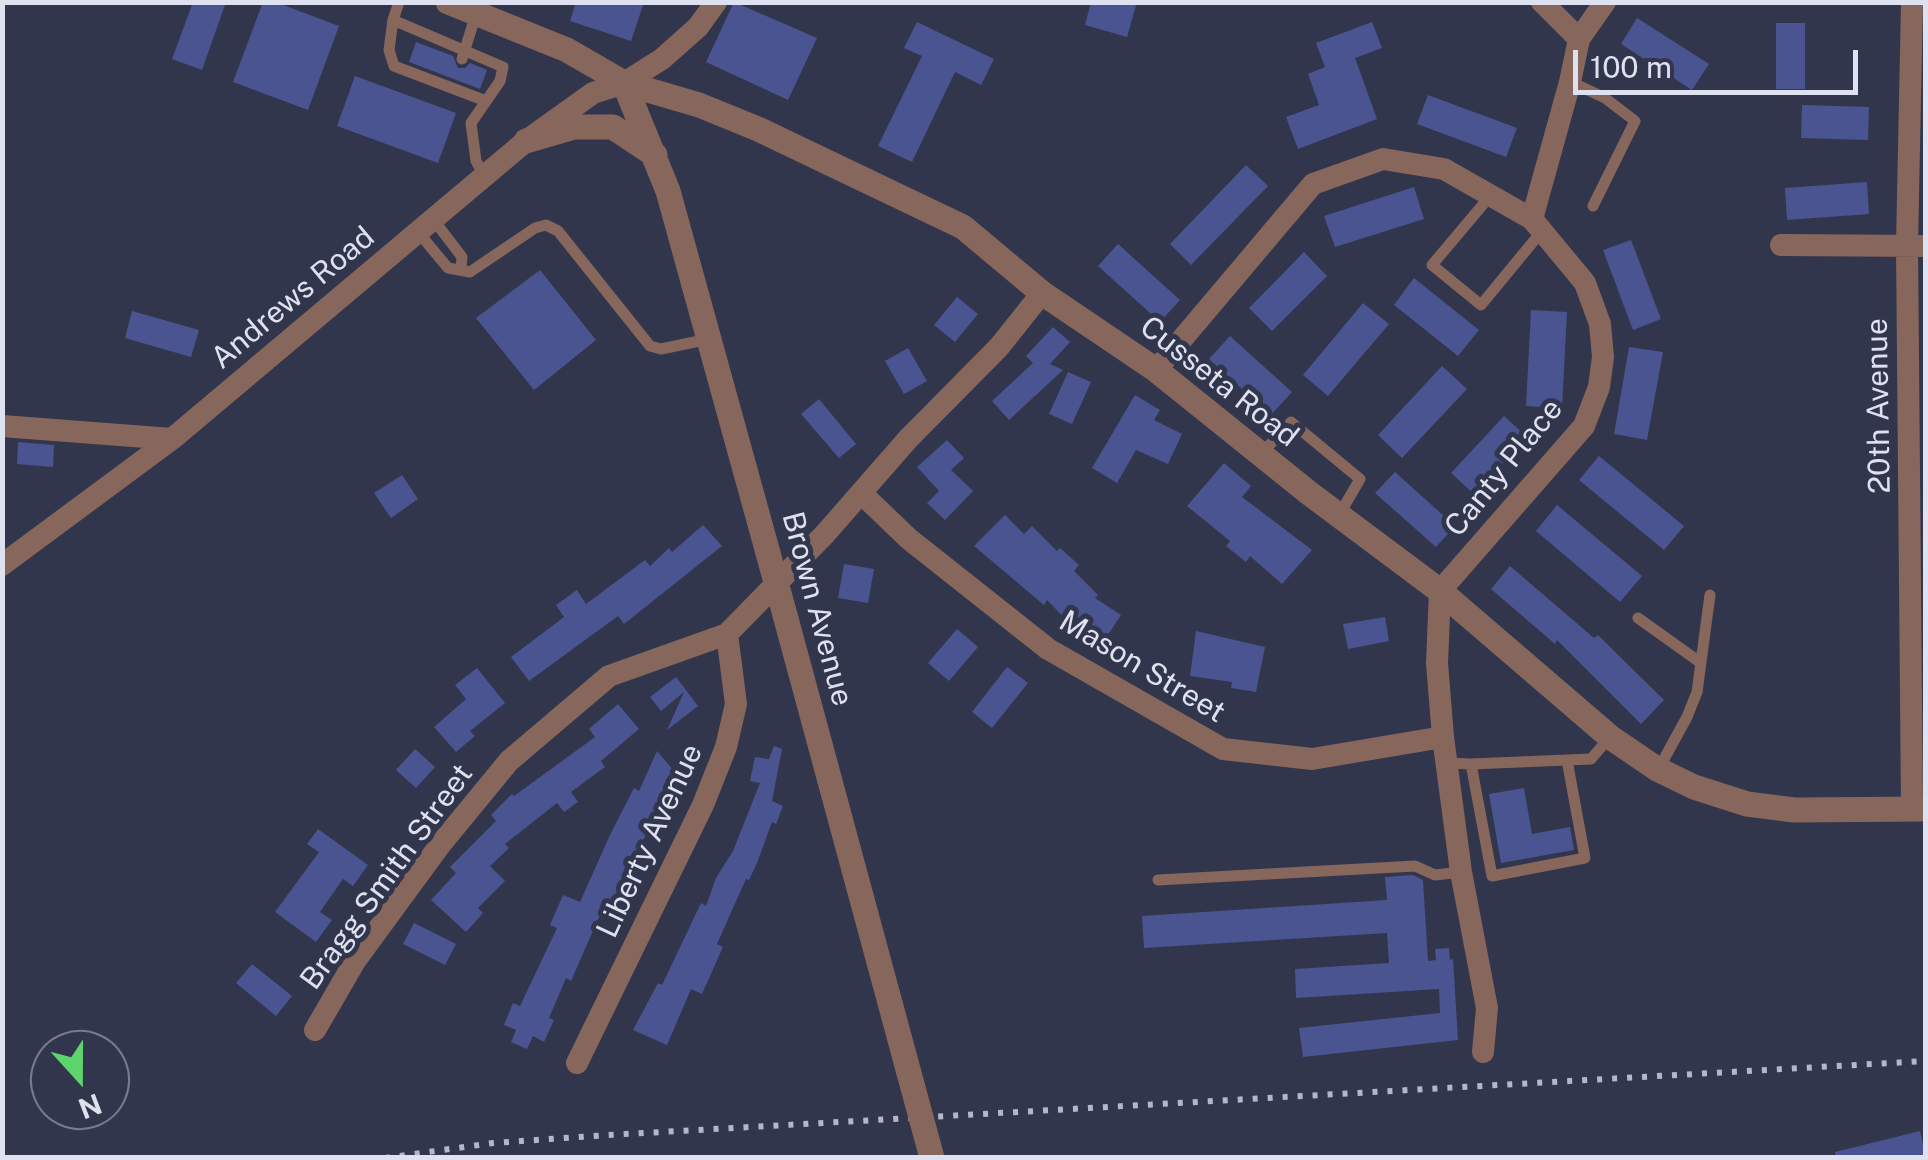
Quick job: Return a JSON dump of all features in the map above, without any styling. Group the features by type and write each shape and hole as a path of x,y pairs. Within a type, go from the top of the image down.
{"street":[{"name":"Cusseta Road","path":"448,2 567,50 624,82 758,128 963,227 1042,293 1156,370 1440,591 1610,737 1658,770 1694,788 1747,804 1794,810 1919,808"},
{"name":"Andrews Road","path":"2,565 172,440 526,141 593,93 624,82 662,58 686,38 716,2"},
{"path":"1542,2 1578,39"},
{"path":"1537,225 1578,39 1605,2"},
{"name":"20th Avenue","path":"1912,2 1919,808"},
{"name":"Brown Avenue","path":"624,82 656,156 709,339 932,1158"},
{"path":"526,141 574,127 612,127 656,156"},
{"name":"Canty Place","path":"1156,370 1312,184 1383,160 1444,168 1537,225 1585,283 1600,324 1603,357 1599,387 1584,426 1440,591"},
{"path":"1781,245 1916,246"},
{"name":"Bragg Smith Street","path":"315,1030 355,962 440,845 509,761 609,676 728,634 908,439 1000,347 1042,293"},
{"path":"2,426 172,440"},
{"name":"Mason Street","path":"860,493 909,538 1048,649 1223,749 1312,760 1443,738"},
{"path":"1440,591 1437,663 1443,738 1461,872 1487,1008 1483,1052"},
{"name":"Liberty Avenue","path":"577,1062 704,805 726,747 736,704 728,634"}],"lane":[{"path":"399,2 389,50 394,66 453,84 486,101"},
{"path":"463,54 476,14"},
{"path":"393,20 430,41 504,66 500,81 471,123 476,161 484,176"},
{"path":"1570,82 1605,98 1635,121 1593,206"},
{"path":"1490,195 1432,266 1480,305 1537,225"},
{"path":"425,225 448,268 470,272 535,228 546,225 558,231 650,346 661,349 709,339"},
{"path":"425,225 462,257 461,268"},
{"path":"1261,454 1290,422 1360,479 1339,514"},
{"path":"1658,770 1697,692 1710,595"},
{"path":"1638,618 1701,663"},
{"path":"1446,763 1591,759 1610,737"},
{"path":"1472,764 1492,876 1586,858 1567,760"},
{"path":"1158,880 1415,866 1435,874 1461,872"}],"building":[{"path":"193,2 226,2 202,70 172,59"},
{"path":"263,2 275,2 339,26 308,110 233,82"},
{"path":"576,2 644,2 631,41 570,21"},
{"path":"734,2 817,38 788,100 706,62"},
{"path":"1091,2 1137,2 1127,37 1085,25"},
{"path":"1637,18 1709,64 1692,90 1621,44"},
{"path":"917,22 994,59 981,85 955,72 912,162 878,146 922,56 904,48"},
{"path":"1372,22 1382,48 1355,58 1377,119 1298,149 1286,117 1319,105 1308,74 1325,67 1316,43"},
{"path":"1776,23 1805,23 1805,89 1776,89"},
{"path":"416,42 453,56 458,68 470,63 487,70 480,89 409,62"},
{"path":"355,76 456,113 438,163 337,126"},
{"path":"1428,95 1517,128 1506,157 1417,124"},
{"path":"1802,105 1869,107 1868,140 1801,138"},
{"path":"1246,165 1268,186 1191,265 1170,244"},
{"path":"1867,182 1869,214 1787,220 1785,188"},
{"path":"1414,187 1424,219 1335,247 1324,216"},
{"path":"1631,240 1661,319 1633,330 1603,250"},
{"path":"1118,244 1180,300 1160,322 1098,266"},
{"path":"1304,252 1327,276 1272,331 1249,308"},
{"path":"540,270 596,340 534,390 476,318"},
{"path":"1414,278 1479,330 1458,356 1394,305"},
{"path":"957,297 978,314 955,342 934,325"},
{"path":"1363,303 1389,324 1328,396 1303,375"},
{"path":"1531,310 1567,312 1562,408 1526,406"},
{"path":"132,311 199,330 191,357 125,338"},
{"path":"1053,327 1070,342 1050,364 1063,370 1009,420 992,401 1033,363 1026,356"},
{"path":"1230,336 1292,392 1271,415 1209,359"},
{"path":"1629,347 1663,352 1647,440 1614,434"},
{"path":"908,348 927,381 904,394 885,361"},
{"path":"1442,366 1467,389 1402,458 1378,435"},
{"path":"1068,372 1091,382 1072,424 1049,414"},
{"path":"1135,395 1160,410 1154,420 1182,434 1168,464 1136,450 1117,483 1092,468"},
{"path":"819,399 856,444 839,458 801,414"},
{"path":"1504,416 1527,437 1474,494 1451,473"},
{"path":"947,440 964,458 951,470 973,491 945,520 927,503 939,491 917,467"},
{"path":"18,442 54,445 53,467 17,464"},
{"path":"1599,456 1684,526 1664,550 1579,480"},
{"path":"1224,463 1251,486 1242,497 1312,550 1282,584 1250,556 1246,562 1226,546 1230,541 1187,506"},
{"path":"1395,472 1455,526 1436,547 1375,493"},
{"path":"402,475 418,499 391,518 374,493"},
{"path":"1557,505 1642,576 1620,602 1536,531"},
{"path":"1005,515 1024,534 1032,526 1057,551 1060,548 1079,565 1074,571 1098,595 1095,598 1121,615 1102,644 1070,624 1047,600 1044,605 974,546"},
{"path":"703,525 722,546 624,624 618,616 529,681 511,657 564,617 556,605 577,590 586,604 645,560 650,566 669,548 672,552"},
{"path":"844,564 874,569 868,603 838,598"},
{"path":"1510,566 1594,638 1598,635 1664,700 1641,724 1557,640 1555,644 1491,589"},
{"path":"1385,617 1389,641 1348,649 1343,624"},
{"path":"957,629 978,647 949,681 928,663"},
{"path":"1196,631 1265,647 1256,692 1231,688 1232,682 1190,676"},
{"path":"1007,667 1028,683 992,728 972,712"},
{"path":"477,668 505,703 470,731 475,736 456,752 434,727 466,699 455,685"},
{"path":"676,677 698,706 667,730 684,692 661,711 650,697"},
{"path":"618,704 639,729 601,761 605,767 571,792 578,802 564,812 557,803 505,844 509,848 490,866 505,881 478,908 483,913 466,932 431,900 456,873 450,867 496,821 491,815 512,794 595,737 589,729"},
{"path":"774,746 782,749 772,801 783,806 776,824 772,822 757,863 717,944 723,947 702,994 691,989 667,1045 633,1030 658,983 662,985 701,903 706,906 716,878 733,851 760,783 750,781 755,757 769,759"},
{"path":"415,749 435,767 416,788 396,770"},
{"path":"657,751 680,778 674,792 652,831 648,830 615,902 607,899 571,981 566,978 549,1018 554,1020 544,1042 533,1036 527,1049 511,1042 516,1030 504,1025 513,1003 520,1006 557,928 550,925 563,895 580,902 610,835 634,788 639,791"},
{"path":"1524,788 1532,834 1570,827 1574,850 1501,863 1489,794"},
{"path":"318,829 368,865 353,886 343,879 320,912 332,920 316,942 275,912 319,852 307,844"},
{"path":"1413,875 1423,880 1428,961 1436,960 1435,949 1449,948 1450,960 1453,959 1458,1040 1303,1057 1299,1028 1440,1013 1439,989 1296,998 1295,969 1389,963 1387,933 1144,948 1142,916 1387,900 1385,877"},
{"path":"414,923 456,944 445,965 403,944"},
{"path":"252,964 292,996 276,1016 236,983"},
{"path":"1920,1131 1926,1158 1836,1158 1835,1152"}],"railway":[{"path":"385,1158 493,1143 608,1135 1926,1061"}]}
